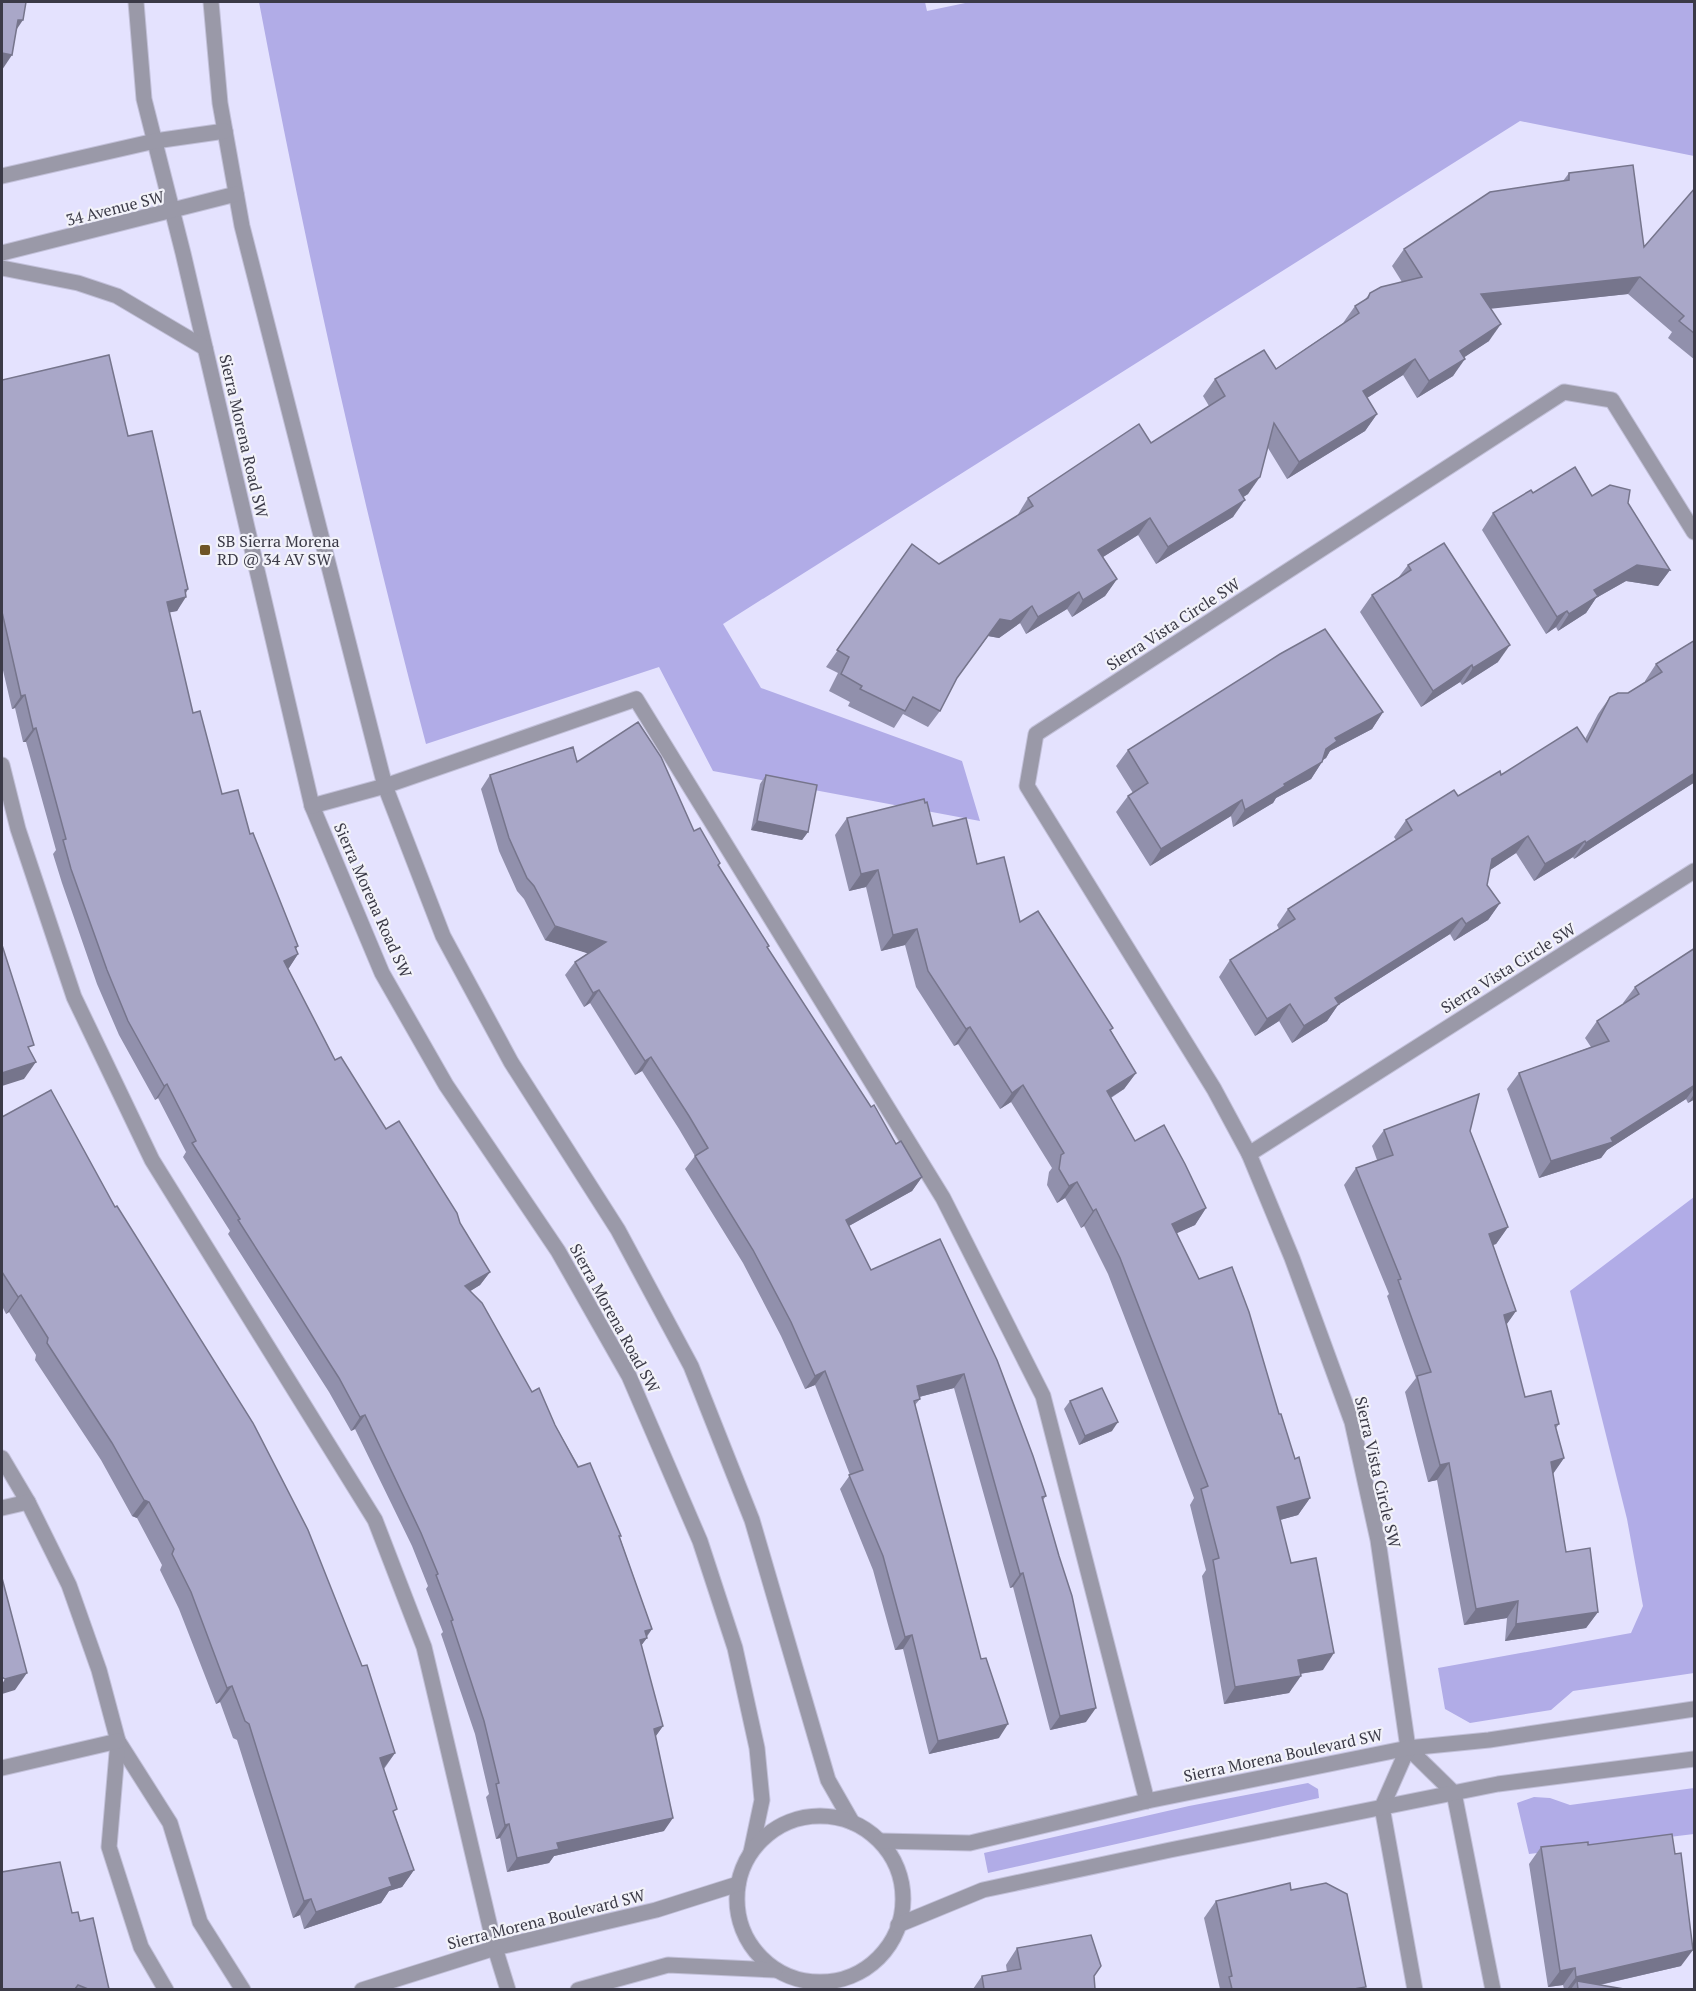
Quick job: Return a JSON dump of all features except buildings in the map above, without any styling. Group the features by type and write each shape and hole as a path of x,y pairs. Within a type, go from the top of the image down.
{"street":[{"name":"Sierra Morena Road SW","path":"136,2 144,99 173,212 312,806 382,973 446,1084 558,1251 629,1376 700,1541 735,1648 757,1748 762,1800 751,1852"},
{"path":"211,2 220,103 242,226 385,786 443,936 454,957 511,1062 618,1230 691,1366 752,1520 828,1780 852,1822"},
{"path":"2,176 155,141 225,131"},
{"name":"34 Avenue SW","path":"2,253 173,212 236,194"},
{"path":"2,268 78,283 117,296 205,348"},
{"name":"Sierra Vista Circle SW","path":"1408,1748 1378,1540 1352,1422 1292,1258 1249,1154 1214,1089 1028,786 1036,734 1564,392 1612,400 1695,532"},
{"path":"312,806 385,786 636,699 943,1198 1043,1396 1147,1802"},
{"path":"2,765 18,829 74,997 152,1160 375,1520 424,1647 495,1948 508,1989"},
{"name":"Sierra Vista Circle SW","path":"1249,1154 1695,871"},
{"path":"2,1458 28,1502 69,1585 99,1670 118,1741 170,1822 200,1922 243,1989"},
{"path":"2,1508 28,1502"},
{"name":"Sierra Morena Boulevard SW","path":"881,1841 970,1843 1147,1802 1408,1748 1490,1740 1695,1710"},
{"path":"2,1768 118,1741"},
{"path":"118,1741 109,1846 141,1947 166,1989"},
{"path":"1414,1989 1382,1807 1408,1748 1454,1793 1493,1989"},
{"path":"898,1925 983,1890 1498,1784 1695,1759"},
{"path":"825,1816 852,1822 881,1841 899,1872 903,1890 898,1925 890,1943 878,1958 839,1985 810,1982 776,1970 761,1960 742,1929 737,1907 738,1884 742,1868 751,1852 771,1831 796,1819 825,1816"},
{"name":"Sierra Morena Boulevard SW","path":"362,1989 495,1948 656,1910 738,1884"},
{"path":"578,1989 668,1965 776,1970"}],"shaded area":[{"path":"259,2 925,2 927,11 970,2 1694,2 1694,156 1520,121 723,624 761,688 962,761 980,821 713,771 659,667 426,744 379,560 336,374"},
{"path":"1694,1197 1694,1673 1573,1691 1551,1710 1470,1723 1445,1709 1438,1668 1631,1633 1643,1606 1627,1519 1570,1291"},
{"path":"1308,1783 1318,1789 1319,1798 988,1873 984,1853 1189,1806"},
{"path":"1694,1788 1694,1834 1529,1854 1517,1803 1534,1797 1550,1798 1570,1805"}],"place":[{"name":"SB Sierra Morena RD @ 34 AV SW","path":"205,550"}]}
